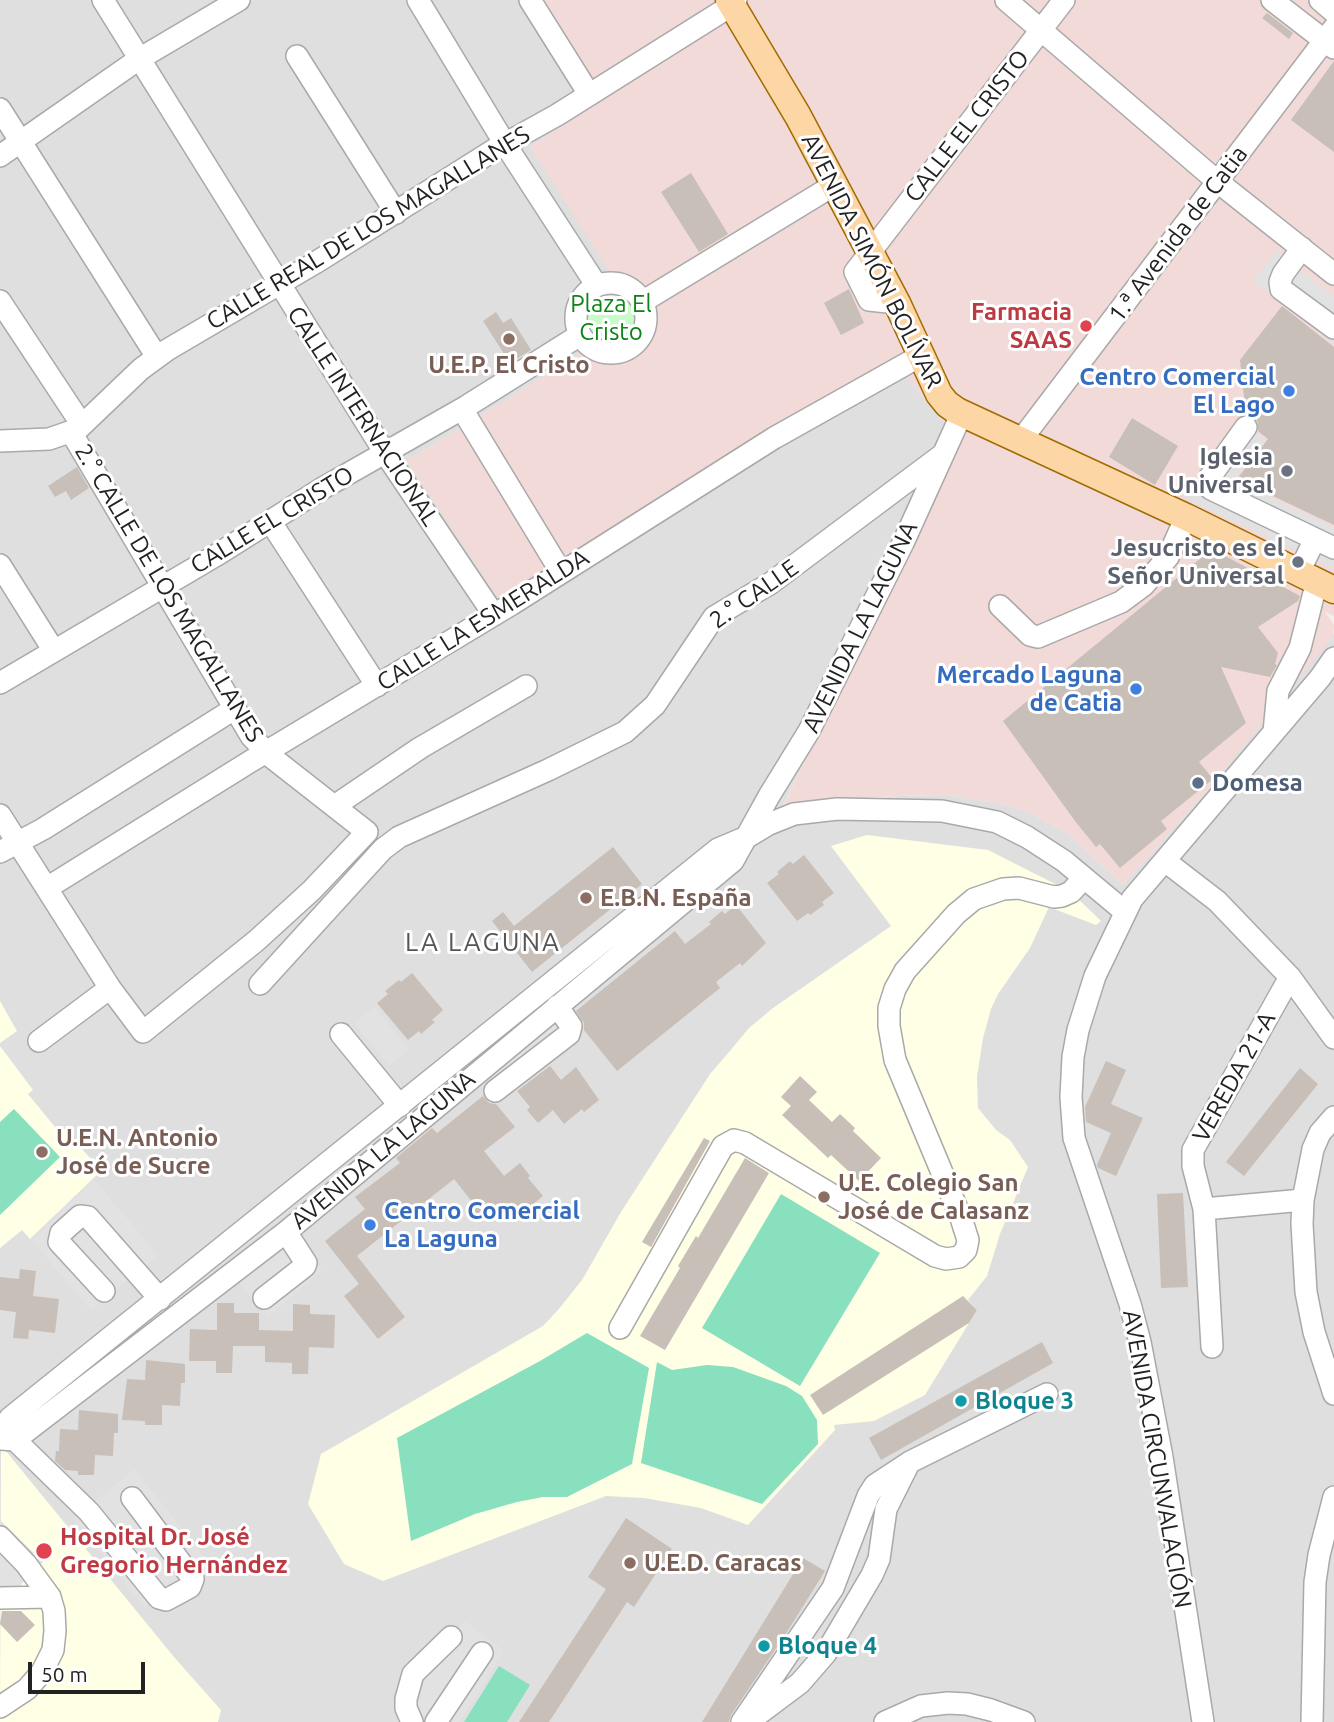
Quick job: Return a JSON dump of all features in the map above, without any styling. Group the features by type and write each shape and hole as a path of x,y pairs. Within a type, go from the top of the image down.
{"main road":[{"name":"AVENIDA SIMÓN BOLÍVAR","path":"733,2 799,116 897,303 939,394 947,404 1316,581"}],"street":[{"name":"CALLE INTERNACIONAL","path":"103,0 384,453 494,615"},
{"path":"0,156 139,59 239,0"},
{"path":"418,0 505,144 597,286"},
{"path":"530,0 589,94"},
{"path":"1006,0 1218,182 1334,274"},
{"name":"CALLE EL CRISTO","path":"870,252 1064,0"},
{"path":"1272,0 1331,38"},
{"path":"1320,0 1334,12"},
{"name":"CALLE REAL DE LOS MAGALLANES","path":"76,429 157,357 397,213 733,2"},
{"name":"1.ª Avenida de Catia","path":"1021,440 1331,38"},
{"path":"296,57 397,213"},
{"path":"0,109 157,357"},
{"path":"642,302 834,185"},
{"path":"1302,248 1283,274 1280,282 1282,289 1334,328"},
{"path":"619,284 635,292 642,302 646,317 645,326 642,335 629,348 621,352 603,353 587,344 580,335 577,328 577,310 585,294 597,286 619,284"},
{"name":"2.° CALLE DE LOS MAGALLANES","path":"0,301 251,736 266,752 366,832 312,890 256,941 143,1032 110,988"},
{"name":"CALLE EL CRISTO","path":"0,683 462,409 580,335"},
{"name":"CALLE LA ESMERALDA","path":"47,888 494,615 774,438 922,355"},
{"path":"462,409 561,572"},
{"name":"AVENIDA LA LAGUNA","path":"5,1437 285,1231 733,861 809,731 903,542 962,413"},
{"path":"1246,427 1210,477 1211,489 1325,543 1300,648 1278,691 1274,732"},
{"path":"0,441 49,439 76,429"},
{"name":"2.° CALLE","path":"260,984 383,849 399,837 625,732 655,705 713,617 771,583 943,454"},
{"path":"1000,606 1030,635 1038,637 1121,602 1144,584 1168,557 1186,517"},
{"path":"270,521 377,686"},
{"path":"0,565 54,651"},
{"name":"AVENIDA CIRCUNVALACIÓN","path":"1203,1722 1162,1457 1140,1342 1130,1304 1074,1138 1071,1097 1077,1030 1095,976 1124,911 1334,658"},
{"path":"336,806 420,748 526,686"},
{"path":"9,847 234,709"},
{"name":"AVENIDA LA LAGUNA","path":"5,1437 10,1418 718,849 769,824 793,814 837,809 942,811 997,822 1027,837 1064,861 1124,911"},
{"path":"0,815 9,847 47,888 110,988 39,1041"},
{"path":"1165,860 1217,901 1290,977 1334,1038"},
{"path":"620,1328 723,1146 734,1140 744,1143 935,1256 946,1259 959,1257 966,1250 968,1240 895,1060 889,1008 905,971 956,914 974,899 1003,889 1019,888 1054,897 1062,896 1071,892 1084,878"},
{"name":"VEREDA 21-A","path":"1212,1347 1204,1209 1193,1166 1194,1150 1290,977"},
{"path":"495,1091 569,1034 570,1026 557,1006"},
{"path":"341,1034 400,1106"},
{"path":"1334,1117 1320,1133 1313,1149 1303,1199 1302,1224 1306,1293 1324,1326 1334,1394"},
{"path":"1204,1209 1303,1199"},
{"path":"104,1292 59,1242 61,1233 80,1216 89,1217 160,1299"},
{"path":"264,1298 306,1263 285,1231"},
{"path":"741,1722 833,1588 868,1496 875,1485 910,1462 1047,1394"},
{"path":"5,1437 89,1512 159,1598 166,1600 190,1587 193,1579 132,1497"},
{"path":"748,1722 800,1683 833,1642 872,1575 878,1559 890,1497 910,1462"},
{"path":"1312,1722 1315,1582 1334,1497"},
{"path":"0,1537 26,1564 50,1597 54,1611 53,1650 42,1672 27,1689 0,1707"},
{"path":"0,1598 50,1597"},
{"path":"412,1722 406,1708 406,1699 413,1674 451,1637"},
{"path":"436,1722 482,1653"},
{"path":"885,1722 921,1706 948,1703 991,1710 1024,1722"}],"shaded area":[{"path":"0,0 537,0 601,101 530,147 619,277 628,280 642,292 649,303 652,317 650,330 634,353 621,359 609,359 583,352 407,461 894,361 958,440 782,808 898,796 946,795 995,803 1024,810 1067,833 1123,885 1209,788 1334,634 1334,1722 0,1722"},
{"path":"537,0 1334,0 1334,616 1325,612 1334,625 1333,637 1209,788 1123,885 1067,833 1024,810 995,803 946,795 898,796 848,799 782,809 958,440 894,361 503,605 407,461 583,352 609,359 621,359 634,353 650,330 652,317 649,303 642,292 628,280 612,275 530,147 601,101"},
{"name":"Centro Comercial El Lago","path":"1277,251 1334,297 1334,344 1253,280"},
{"name":"Centro Comercial El Lago","path":"1245,423 1266,440 1234,480 1334,527 1334,568 1182,497"},
{"name":"U.E. Colegio San José de Calasanz","path":"867,835 988,850 1071,892 1101,921 1096,925 1049,907 1030,948 998,994 991,1009 977,1077 978,1108 996,1130 1010,1140 1028,1167 1000,1234 987,1276 968,1300 977,1310 925,1395 874,1421 834,1425 835,1430 748,1525 701,1508 644,1498 606,1496 383,1581 344,1564 308,1504 321,1454 543,1326 558,1310 582,1280 621,1212 710,1074 749,1028 773,1008 891,926 831,846"},
{"path":"0,1001 17,1031 0,1043"},
{"path":"374,1007 409,1050 389,1066 354,1023"},
{"path":"561,1011 577,1031 494,1099 477,1078"},
{"name":"U.E.N. Antonio José de Sucre","path":"0,1046 33,1090 28,1094 60,1133 65,1129 101,1171 30,1239 22,1230 0,1248"},
{"path":"94,1179 158,1255 91,1311 32,1240"},
{"path":"296,1236 322,1270 268,1317 240,1283"},
{"name":"Hospital Dr. José Gregorio Hernández","path":"1,1445 174,1657 221,1710 218,1722 0,1722"},
{"path":"135,1469 206,1558 145,1608 73,1519"},
{"path":"0,1520 43,1562 0,1606"},
{"path":"466,1621 504,1651 460,1722 401,1722 395,1703 404,1673 411,1664"}],"green space":[{"name":"Plaza El Cristo","path":"605,288 617,288 636,301 641,318 639,330 628,343 617,348 605,348 586,335 581,324 581,312 594,293"},
{"path":"14,1109 60,1157 0,1215 0,1122"},
{"path":"781,1194 880,1253 800,1386 702,1328"},
{"path":"587,1333 649,1368 632,1464 567,1497 543,1497 517,1502 475,1514 411,1541 397,1438"},
{"path":"657,1362 672,1370 707,1365 733,1367 786,1386 802,1396 817,1420 818,1444 762,1504 641,1463"},
{"path":"499,1666 530,1685 507,1722 464,1722"}],"building":[{"path":"1267,13 1293,33 1289,39 1262,18"},
{"path":"1334,61 1334,152 1291,120"},
{"path":"691,173 728,234 699,252 661,192"},
{"path":"849,289 864,323 841,335 824,303"},
{"name":"Centro Comercial El Lago","path":"1282,306 1334,347 1334,525 1237,479 1268,439 1258,431 1258,422 1254,417 1246,414 1240,360"},
{"name":"U.E.P. El Cristo","path":"496,312 503,323 511,318 531,350 510,363 483,321"},
{"path":"1132,418 1178,446 1155,485 1109,457"},
{"path":"77,467 89,488 71,500 66,491 55,497 48,486"},
{"name":"Mercado Laguna de Catia","path":"1212,549 1300,596 1298,601 1258,627 1278,653 1277,665 1270,677 1221,667 1246,723 1199,762 1213,779 1161,821 1167,829 1120,868 1100,844 1096,847 1075,821 1003,721"},
{"name":"E.B.N. España","path":"613,847 642,884 532,972 492,921 503,912 514,926"},
{"path":"804,855 834,893 822,902 824,905 797,921 767,883 790,861 793,864"},
{"path":"736,905 766,943 742,966 740,963 716,982 720,988 617,1071 584,1030 584,1023 576,1011 675,931 685,944 711,924 709,922 722,911 725,914"},
{"path":"412,973 443,1010 432,1020 435,1022 421,1034 419,1031 408,1040 377,1003 388,994 385,991"},
{"path":"1106,1061 1126,1070 1111,1104 1143,1118 1116,1176 1097,1165 1111,1133 1086,1122 1085,1107"},
{"path":"550,1066 561,1080 576,1067 599,1100 584,1112 582,1109 564,1124 553,1110 538,1123 517,1091"},
{"path":"1300,1068 1318,1084 1244,1176 1226,1162"},
{"path":"800,1076 817,1092 809,1100 832,1122 840,1114 881,1158 859,1181 831,1155 828,1158 782,1115 791,1106 781,1097"},
{"name":"Centro Comercial La Laguna","path":"483,1096 489,1103 496,1104 515,1127 484,1151 504,1176 520,1163 543,1196 528,1208 525,1205 508,1219 497,1206 481,1219 470,1205 473,1203 454,1179 357,1256 405,1317 378,1339 344,1296 359,1284 325,1241 365,1209 355,1197 400,1163 396,1158 432,1128 437,1133"},
{"path":"704,1138 710,1141 651,1247 642,1242"},
{"path":"745,1158 769,1173 665,1350 640,1336 680,1268 678,1266 696,1236 698,1238"},
{"path":"1183,1193 1188,1287 1161,1288 1157,1194"},
{"path":"20,1269 36,1271 33,1296 59,1299 55,1333 29,1330 28,1339 13,1338 16,1312 0,1310 0,1277 19,1279"},
{"path":"963,1296 977,1310 969,1323 823,1415 810,1395"},
{"path":"217,1303 234,1303 234,1313 259,1313 259,1330 293,1331 293,1304 310,1305 310,1314 335,1315 334,1348 309,1347 308,1374 292,1374 292,1363 265,1362 265,1346 233,1346 232,1373 216,1373 216,1361 189,1361 190,1329 217,1330"},
{"name":"Bloque 3","path":"1042,1342 1053,1363 881,1460 869,1438"},
{"path":"146,1360 185,1364 185,1383 181,1383 180,1406 162,1405 162,1425 145,1425 145,1421 122,1420 127,1379 145,1380"},
{"path":"79,1410 118,1414 118,1433 114,1433 113,1456 95,1455 94,1475 78,1475 78,1471 65,1470 55,1461 56,1451 59,1451 60,1429 78,1430"},
{"path":"626,1518 672,1549 634,1607 627,1602 549,1722 519,1722 606,1589 588,1577"},
{"name":"Bloque 4","path":"803,1558 825,1571 729,1722 702,1722"},
{"path":"2,1611 21,1611 35,1625 17,1642 0,1624"}],"place":[{"name":"Farmacia SAAS","path":"1086,326"},
{"name":"U.E.P. El Cristo","path":"509,339"},
{"name":"Centro Comercial El Lago","path":"1289,391"},
{"name":"Iglesia Universal","path":"1287,471"},
{"name":"Jesucristo es el Señor Universal","path":"1298,562"},
{"name":"Mercado Laguna de Catia","path":"1136,689"},
{"name":"Domesa","path":"1198,783"},
{"name":"E.B.N. España","path":"586,898"},
{"name":"U.E.N. Antonio José de Sucre","path":"42,1152"},
{"name":"U.E. Colegio San José de Calasanz","path":"824,1197"},
{"name":"Centro Comercial La Laguna","path":"370,1225"},
{"name":"Bloque 3","path":"961,1401"},
{"name":"Hospital Dr. José Gregorio Hernández","path":"44,1551"},
{"name":"U.E.D. Caracas","path":"630,1563"},
{"name":"Bloque 4","path":"764,1646"}],"district":[{"name":"LA LAGUNA","path":"483,942"}]}
